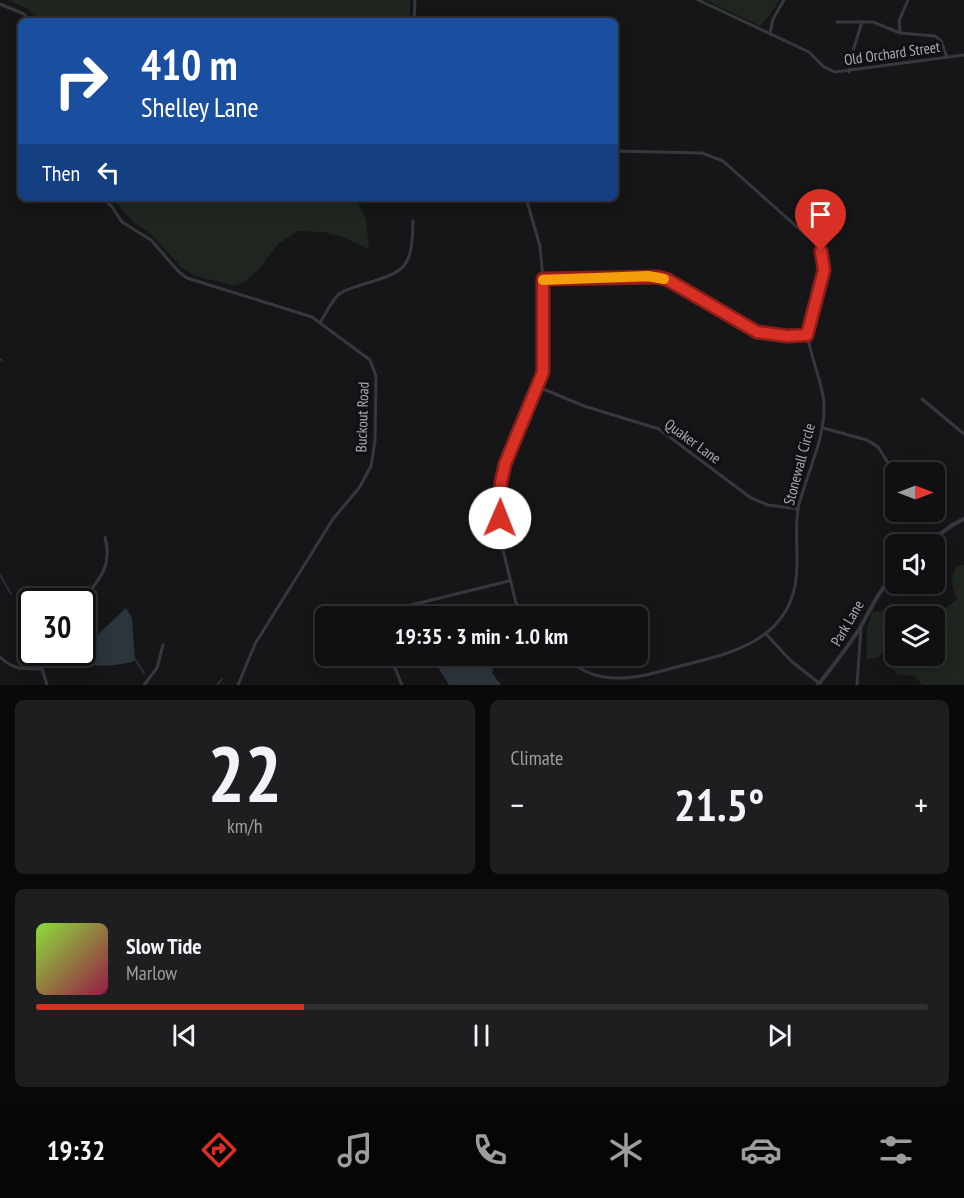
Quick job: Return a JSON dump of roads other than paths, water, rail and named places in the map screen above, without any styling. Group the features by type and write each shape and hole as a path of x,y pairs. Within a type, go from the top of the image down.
{"street":[{"path":"414,18 415,0"},
{"name":"Old Orchard Street","path":"698,0 809,52 824,67 835,72 849,72 964,55"},
{"path":"770,34 773,19 784,0"},
{"path":"900,33 899,21 908,0"},
{"path":"0,4 24,14 27,18"},
{"path":"837,22 873,22 900,33 938,37 946,57"},
{"path":"849,72 851,57 862,22"},
{"name":"Stonewall Circle","path":"576,666 597,676 623,679 658,672 746,647 766,634 780,619 795,587 798,559 798,509 823,428 823,394 807,335 824,270 821,251 811,238 723,161 702,153 618,151"},
{"name":"Buckout Road","path":"106,201 122,222 151,240 187,278 213,288 302,313 320,322 370,360 376,376 373,462 362,484 333,519 255,644 238,685"},
{"path":"519,606 509,581 500,538 501,482 505,464 543,372 544,363 543,279 540,246 527,201"},
{"path":"320,322 339,294 390,277 403,269 410,256 413,221"},
{"path":"543,279 658,277 668,280 757,332 787,336 807,335"},
{"name":"Quaker Lane","path":"536,387 584,406 658,429 751,498 768,505 798,509"},
{"path":"922,399 964,434"},
{"path":"823,428 867,440 878,447 888,462"},
{"path":"940,534 964,519"},
{"path":"92,588 105,571 107,547 105,537"},
{"path":"407,606 509,581"},
{"name":"Park Lane","path":"819,684 842,656 874,600 885,586"},
{"path":"857,685 861,625"},
{"path":"766,634 791,661 819,684"},
{"path":"144,685 157,668 163,645"},
{"path":"0,657 15,668 42,669"},
{"path":"42,666 47,685"},
{"path":"394,666 402,685"}],"waterway":[{"path":"0,575 11,594"},
{"path":"135,659 144,673"},
{"path":"217,685 222,679"}]}
